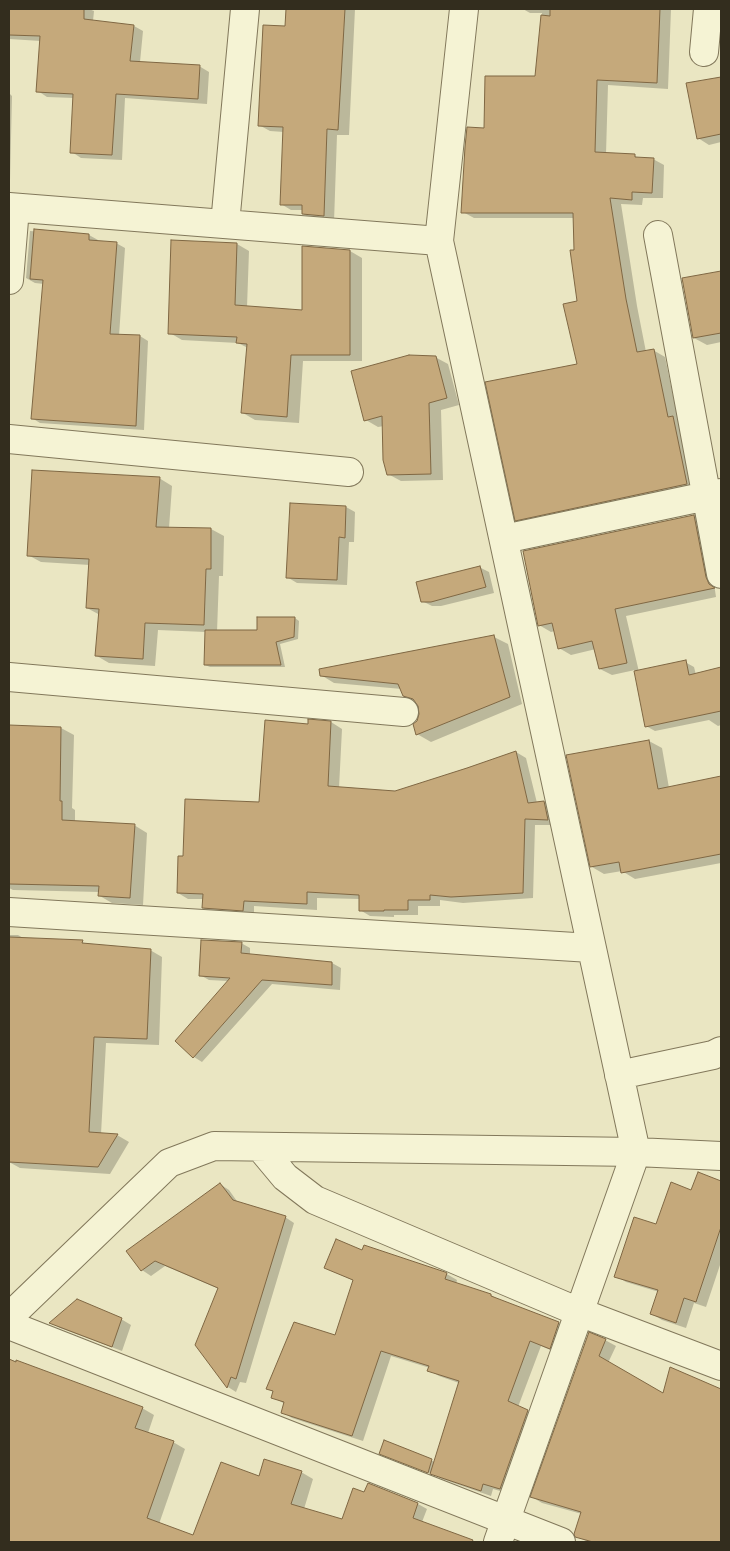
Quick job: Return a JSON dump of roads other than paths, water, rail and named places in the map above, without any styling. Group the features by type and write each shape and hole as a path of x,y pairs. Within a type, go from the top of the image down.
{"street":[{"path":"225,224 245,9"},
{"path":"464,9 440,241 636,1152 502,1531"},
{"path":"704,52 708,9"},
{"path":"9,280 12,207 440,241"},
{"path":"658,235 713,495 721,574"},
{"path":"9,439 349,472"},
{"path":"504,539 713,495"},
{"path":"9,678 404,712"},
{"path":"9,912 591,948"},
{"path":"619,1075 721,1052"},
{"path":"9,1317 169,1163 214,1146 636,1152 721,1156"},
{"path":"260,1147 284,1177 315,1200 579,1312 721,1366"},
{"path":"9,1325 502,1531 561,1542"}]}
